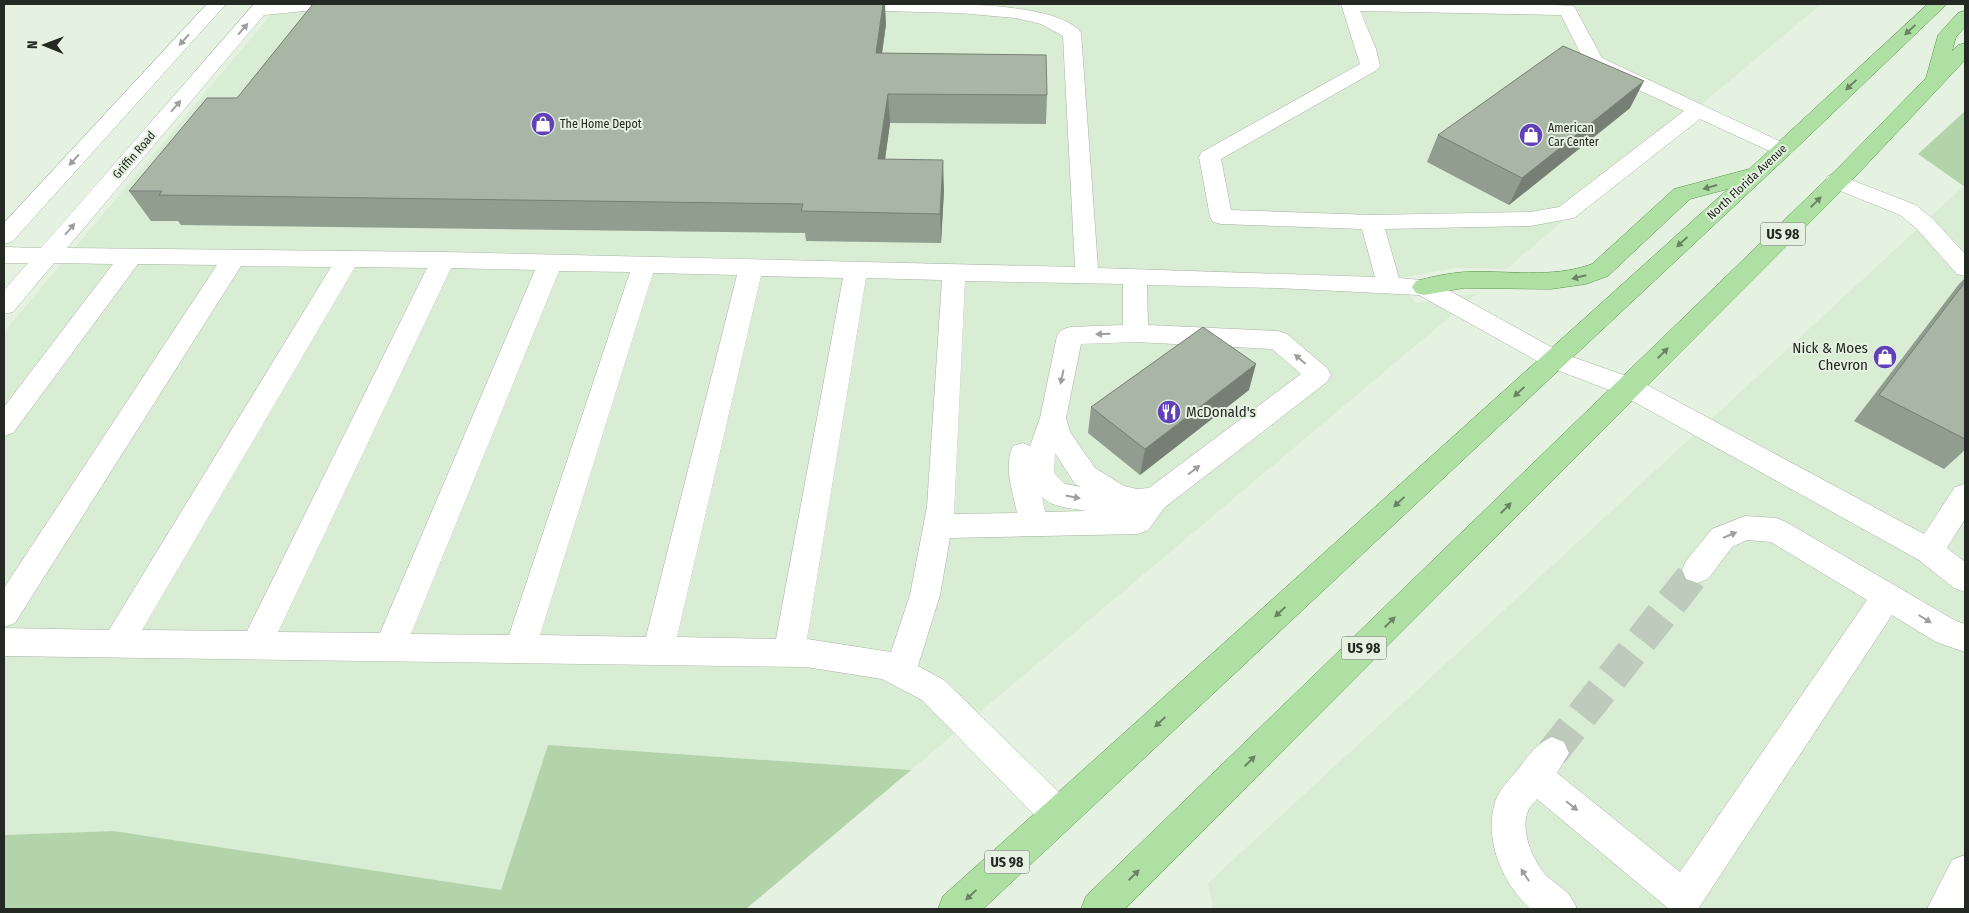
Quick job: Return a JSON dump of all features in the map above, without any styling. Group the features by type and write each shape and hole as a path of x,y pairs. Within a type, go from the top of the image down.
{"main road":[{"name":"North Florida Avenue","path":"1555,360 1938,4"},
{"path":"1936,78 1946,35 1965,17"},
{"name":"US 98","path":"1099,909 1629,388 1965,49"},
{"path":"1424,287 1464,280 1551,281 1578,278 1600,270 1682,194 1757,174"},
{"name":"US 98","path":"956,909 1555,360"}],"street":[{"path":"4,237 217,4"},
{"path":"259,6 306,7 325,4"},
{"path":"832,4 959,8 1016,13 1048,20 1072,33 1087,276"},
{"path":"1697,111 1566,213 1530,219 1372,222 1221,217 1210,157 1370,66 1366,49 1349,5 1568,10 1594,62 1783,150"},
{"name":"Griffin Road","path":"4,306 259,6"},
{"path":"1836,181 1908,210 1925,224 1965,268"},
{"path":"1372,222 1389,286"},
{"path":"4,255 443,260 1135,276 1424,287 1555,360 1629,388 1929,551 1965,579"},
{"path":"4,426 131,257"},
{"path":"4,614 234,258"},
{"path":"118,643 348,259"},
{"path":"256,645 443,260"},
{"path":"390,647 550,263"},
{"path":"520,649 644,265"},
{"path":"658,651 751,267"},
{"path":"790,653 856,270"},
{"path":"900,673 925,595 942,507 954,272"},
{"path":"1135,276 1136,333"},
{"path":"938,526 1138,522 1150,500 1318,375 1278,340 1136,333 1070,336 1053,418 1041,454 1040,477 1057,494 1107,504 1150,500"},
{"path":"1033,523 1022,467 1024,451 1053,418"},
{"path":"1053,418 1057,434 1085,476 1118,496 1150,500"},
{"path":"1929,551 1965,495"},
{"path":"1697,570 1722,538 1746,528 1776,530 1946,632 1965,638"},
{"path":"1559,909 1532,886 1518,865 1508,830 1511,805 1543,764 1684,898 1888,596"},
{"path":"4,642 806,653 887,665 933,690 1058,815"},
{"path":"1945,909 1965,874"}],"shaded area":[{"path":"280,4 1821,4 1506,269 1454,268 1396,279 1416,303 1478,293 911,770 548,745 501,890 114,831 4,835 4,332"},
{"path":"1964,186 1965,909 1213,909 1208,883"}],"green space":[{"path":"1965,111 1965,187 1918,154"},
{"path":"548,745 911,770 746,909 4,909 4,835 114,831 501,890"}],"building":[{"name":"The Home Depot","path":"313,4 883,4 876,53 1046,55 1047,95 888,94 878,159 943,160 940,214 801,211 803,204 159,195 162,191 129,191 207,98 237,98"},
{"name":"American Car Center","path":"1563,46 1644,81 1522,178 1438,135"},
{"path":"1965,282 1965,439 1879,395"},
{"path":"1203,327 1256,364 1145,449 1091,407"}],"tunnel":[{"path":"1552,753 1697,570"}],"place":[{"name":"The Home Depot","path":"543,124"},
{"name":"American Car Center","path":"1531,135"},
{"name":"Nick & Moes Chevron","path":"1885,357"},
{"name":"McDonald's","path":"1169,412"}]}
